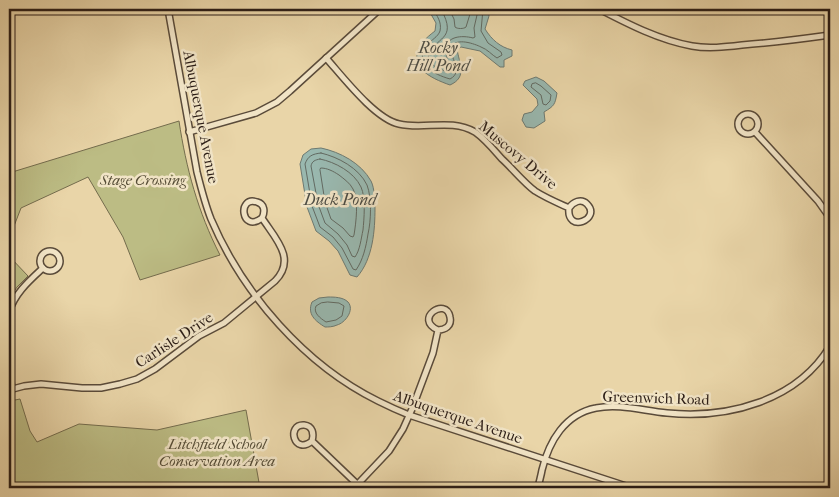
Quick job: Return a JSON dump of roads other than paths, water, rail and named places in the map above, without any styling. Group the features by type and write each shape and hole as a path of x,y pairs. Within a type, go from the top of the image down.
{"street":[{"name":"Albuquerque Avenue","path":"168,9 189,132 203,195 211,219 230,257 255,297 289,336 337,376 378,401 409,415 632,488"},
{"path":"189,132 256,113 277,102 380,9"},
{"path":"599,9 650,33 692,46 728,46 830,35"},
{"name":"Muscovy Drive","path":"326,58 372,108 382,116 394,122 408,125 448,125 467,128 482,138 535,190 553,201 570,208"},
{"path":"747,114 758,120 758,127 755,132 745,134 740,130 738,123 741,117 747,114"},
{"path":"755,132 830,218"},
{"path":"256,201 262,205 264,212 262,218 256,222 246,219 243,210 246,204 256,201"},
{"name":"Muscovy Drive","path":"584,202 589,207 589,217 584,222 573,221 569,215 570,208 574,203 584,202"},
{"name":"Carlisle Drive","path":"11,389 41,384 101,388 120,384 156,370 199,336 224,323 281,274 285,260 282,250 262,218"},
{"path":"48,251 57,253 61,259 58,268 52,271 43,268 40,261 42,255 48,251"},
{"path":"9,312 19,292 43,268"},
{"path":"440,309 447,311 451,320 448,327 438,330 432,326 429,320 431,313 440,309"},
{"path":"312,440 356,486 390,451 398,438 433,353 438,330"},
{"name":"Greenwich Road","path":"538,488 552,442 571,419 588,410 606,406 686,414 718,412 747,406 777,394 795,384 816,365 830,346"},
{"path":"9,368 11,389"}],"water":[{"name":"Rocky Hill Pond","path":"428,9 488,9 489,16 485,29 497,42 512,50 512,56 504,60 504,67 500,67 480,51 461,47 457,49 461,74 456,82 450,85 435,79 422,70 417,58 418,50 423,42 435,31 436,23"},
{"path":"536,77 544,81 557,93 554,105 544,112 545,121 534,128 526,127 522,120 524,114 532,112 538,105 537,99 523,85 525,81"},
{"name":"Duck Pond","path":"321,148 343,155 356,164 371,181 374,191 374,235 367,262 357,277 350,275 338,251 316,231 307,207 300,164 303,155 311,149"},
{"path":"319,298 344,299 350,305 350,312 340,324 325,327 311,314 311,306 312,302"}],"park label":[{"name":"Stage Crossing","path":"143,180"},
{"name":"Litchfield School Conservation Area","path":"217,452"}]}
